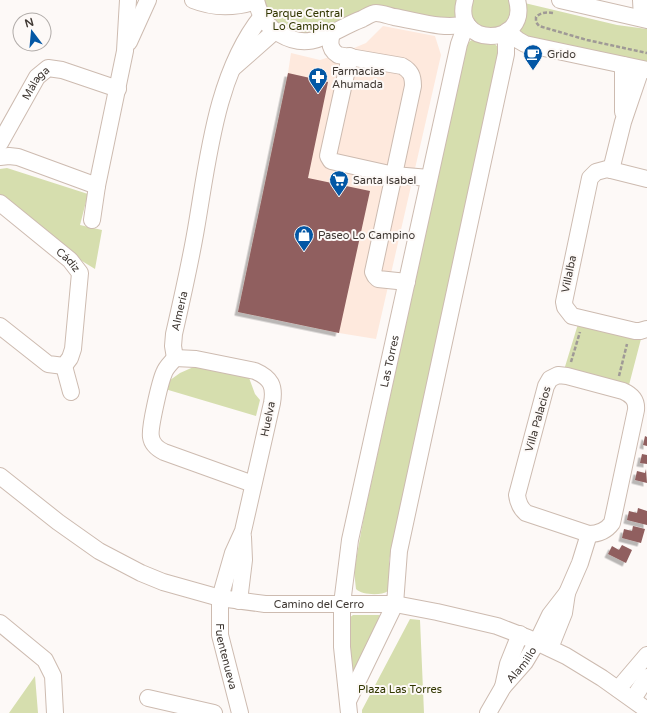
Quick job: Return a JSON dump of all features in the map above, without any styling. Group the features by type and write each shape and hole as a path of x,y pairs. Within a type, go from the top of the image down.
{"street":[{"path":"92,220 97,186 125,51 128,0"},
{"path":"125,51 148,0"},
{"path":"192,0 209,5 221,6 246,5 256,1 262,16 269,26 286,38 305,42 319,40 355,21 376,13 442,26 468,25"},
{"path":"465,0 463,11 468,25 474,31 485,36 498,36 512,27 517,16 517,0"},
{"path":"641,0 644,19"},
{"path":"557,6 622,7 644,19"},
{"name":"Almería","path":"175,358 173,340 194,239 209,153 225,85 246,38 262,16"},
{"name":"Las Torres","path":"349,707 342,647 342,604 350,540 459,44 468,25"},
{"name":"Almería","path":"232,69 275,31"},
{"path":"506,32 525,44 644,69 623,122 611,170"},
{"name":"Las Torres","path":"349,707 395,604 399,551 506,54 506,32"},
{"path":"332,34 330,40 333,52 338,55 402,66 410,71 413,78 413,86 374,272 378,279 407,282"},
{"path":"350,56 328,156 331,161 394,175 429,178"},
{"path":"623,65 623,122"},
{"name":"Málaga","path":"0,143 37,77 48,68 62,70 118,89"},
{"path":"0,156 18,157 97,186"},
{"name":"Villalba","path":"647,179 602,169 590,178 564,296 564,302 568,312 572,316 630,330 640,331 647,329"},
{"name":"Cádiz","path":"0,204 70,260 80,273 74,349 64,366"},
{"path":"0,326 48,364 64,366 71,392"},
{"path":"175,358 167,367 162,379 151,427 150,437 152,442 164,452 253,484"},
{"name":"Huelva","path":"175,358 196,359 255,371 270,380 272,390 272,403 243,531 233,553 220,598"},
{"name":"Villa Palacios","path":"567,376 616,389 631,395 636,402 636,410 612,523 602,532 589,534 526,513 522,510 518,500 517,495 547,382 553,377 567,376"},
{"name":"Camino del Cerro","path":"0,476 58,522 93,546 119,562 163,582 220,598 239,601 283,605 395,604 497,626 520,634 544,645 586,668 647,710"},
{"name":"Huelva","path":"239,601 244,560 243,531"},
{"path":"544,645 550,615 567,593 580,563 589,534"},
{"name":"Fuentenueva","path":"220,598 220,635 240,713"},
{"path":"0,623 45,660 53,676 55,713"},
{"name":"Alamillo","path":"503,687 508,664 520,634"},
{"name":"Alamillo","path":"488,713 503,687 525,662 544,645"},
{"path":"618,689 647,655"},
{"path":"633,699 647,677"},
{"path":"148,698 214,713"}],"path":[{"path":"557,6 536,17 536,22 539,26 587,40 647,53"},
{"path":"567,376 584,319"},
{"path":"616,389 630,330"}],"shaded area":[{"path":"383,26 435,36 441,55 376,339 339,333 238,312 291,53 320,60 366,43"}],"green space":[{"name":"Parque Central Lo Campino","path":"263,0 512,0 617,25 647,29 647,66 375,7 315,36 286,32 270,17"},
{"path":"472,40 495,44 500,49 396,527 389,561 389,588 385,593 367,594 356,589 354,571 364,516 467,45"},
{"path":"7,168 88,194 80,225 102,230 95,269 82,261 0,196 0,169"},
{"path":"578,324 641,339 629,385 564,370"},
{"path":"198,365 248,375 255,394 260,400 256,416 165,389 166,383 180,373"},
{"path":"353,615 380,615 354,673 350,670 349,618"},
{"name":"Plaza Las Torres","path":"410,619 420,620 424,713 362,713 362,710"},
{"path":"35,676 38,713 9,713"}],"building":[{"name":"Paseo Lo Campino","path":"288,73 328,82 308,178 370,191 339,333 238,312"},
{"path":"645,436 647,437 647,446 643,445"},
{"path":"642,454 647,455 647,464 640,463"},
{"path":"646,469 647,483 635,480 637,471 645,473"},
{"path":"638,508 647,511 647,525 627,520 629,511 637,513"},
{"path":"633,526 645,529 641,543 622,538 624,529 632,531"},
{"path":"622,545 632,550 626,563 608,554 612,546 619,550"}],"place":[{"name":"Grido","path":"533,71"},
{"name":"Farmacias Ahumada","path":"318,94"},
{"name":"Santa Isabel","path":"339,197"},
{"name":"Paseo Lo Campino","path":"304,252"}]}
